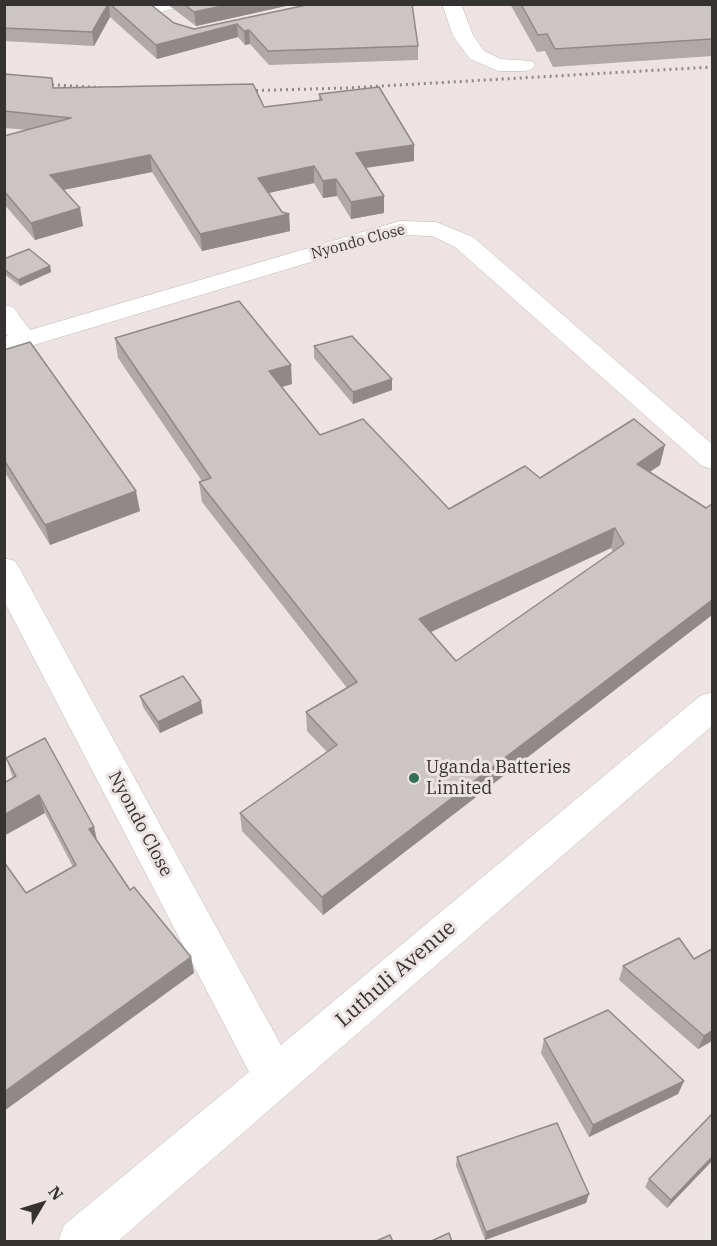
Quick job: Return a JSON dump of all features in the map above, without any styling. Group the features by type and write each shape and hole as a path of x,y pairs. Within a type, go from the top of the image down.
{"street":[{"path":"451,4 463,36 477,56 498,65 525,65"},
{"path":"157,6 176,25"},
{"name":"Nyondo Close","path":"14,343 400,228 436,229 464,242 712,459"},
{"path":"4,314 14,343"},
{"name":"Nyondo Close","path":"4,569 275,1078"},
{"name":"Luthuli Avenue","path":"81,1242 712,706"}],"building":[{"path":"4,4 108,4 92,32 4,28"},
{"path":"110,4 150,4 174,23 194,29 311,4 412,4 418,46 268,51 249,30 244,31 237,24 156,45"},
{"path":"184,4 231,4 194,12"},
{"path":"521,4 712,4 712,39 555,49 547,34 538,35"},
{"path":"4,74 52,78 53,88 253,84 264,107 322,100 319,94 379,87 414,145 356,153 384,196 351,202 336,179 323,181 314,166 258,178 282,212 289,214 200,234 150,155 50,175 80,208 31,223 4,191 4,136 71,118 4,111"},
{"path":"29,249 50,266 18,280 4,269 4,259"},
{"path":"239,301 291,365 269,371 320,435 363,419 449,509 525,466 540,478 634,419 665,445 637,464 706,508 712,504 712,600 322,897 240,813 337,745 306,712 357,682 199,482 211,478 115,338","holes":["615,528 624,544 456,661 419,619"]},
{"path":"352,336 392,379 353,392 314,346"},
{"path":"30,342 136,491 45,525 4,460 4,350"},
{"path":"183,676 201,701 158,722 140,696"},
{"path":"45,738 94,827 89,829 130,890 134,887 191,957 4,1092 4,862 26,893 76,865 39,795 4,815 4,783 16,776 6,758"},
{"path":"679,938 694,959 712,949 712,1031 704,1036 623,966"},
{"path":"608,1010 684,1081 593,1125 544,1039"},
{"path":"712,1114 712,1157 671,1200 649,1179"},
{"path":"557,1123 589,1194 486,1232 457,1157"},
{"path":"449,1233 452,1242 429,1242"},
{"path":"390,1235 393,1242 374,1242"}],"railway":[{"path":"238,91 347,88 712,67"},
{"path":"4,82 109,88"}],"place":[{"name":"Uganda Batteries Limited","path":"414,778"}]}
